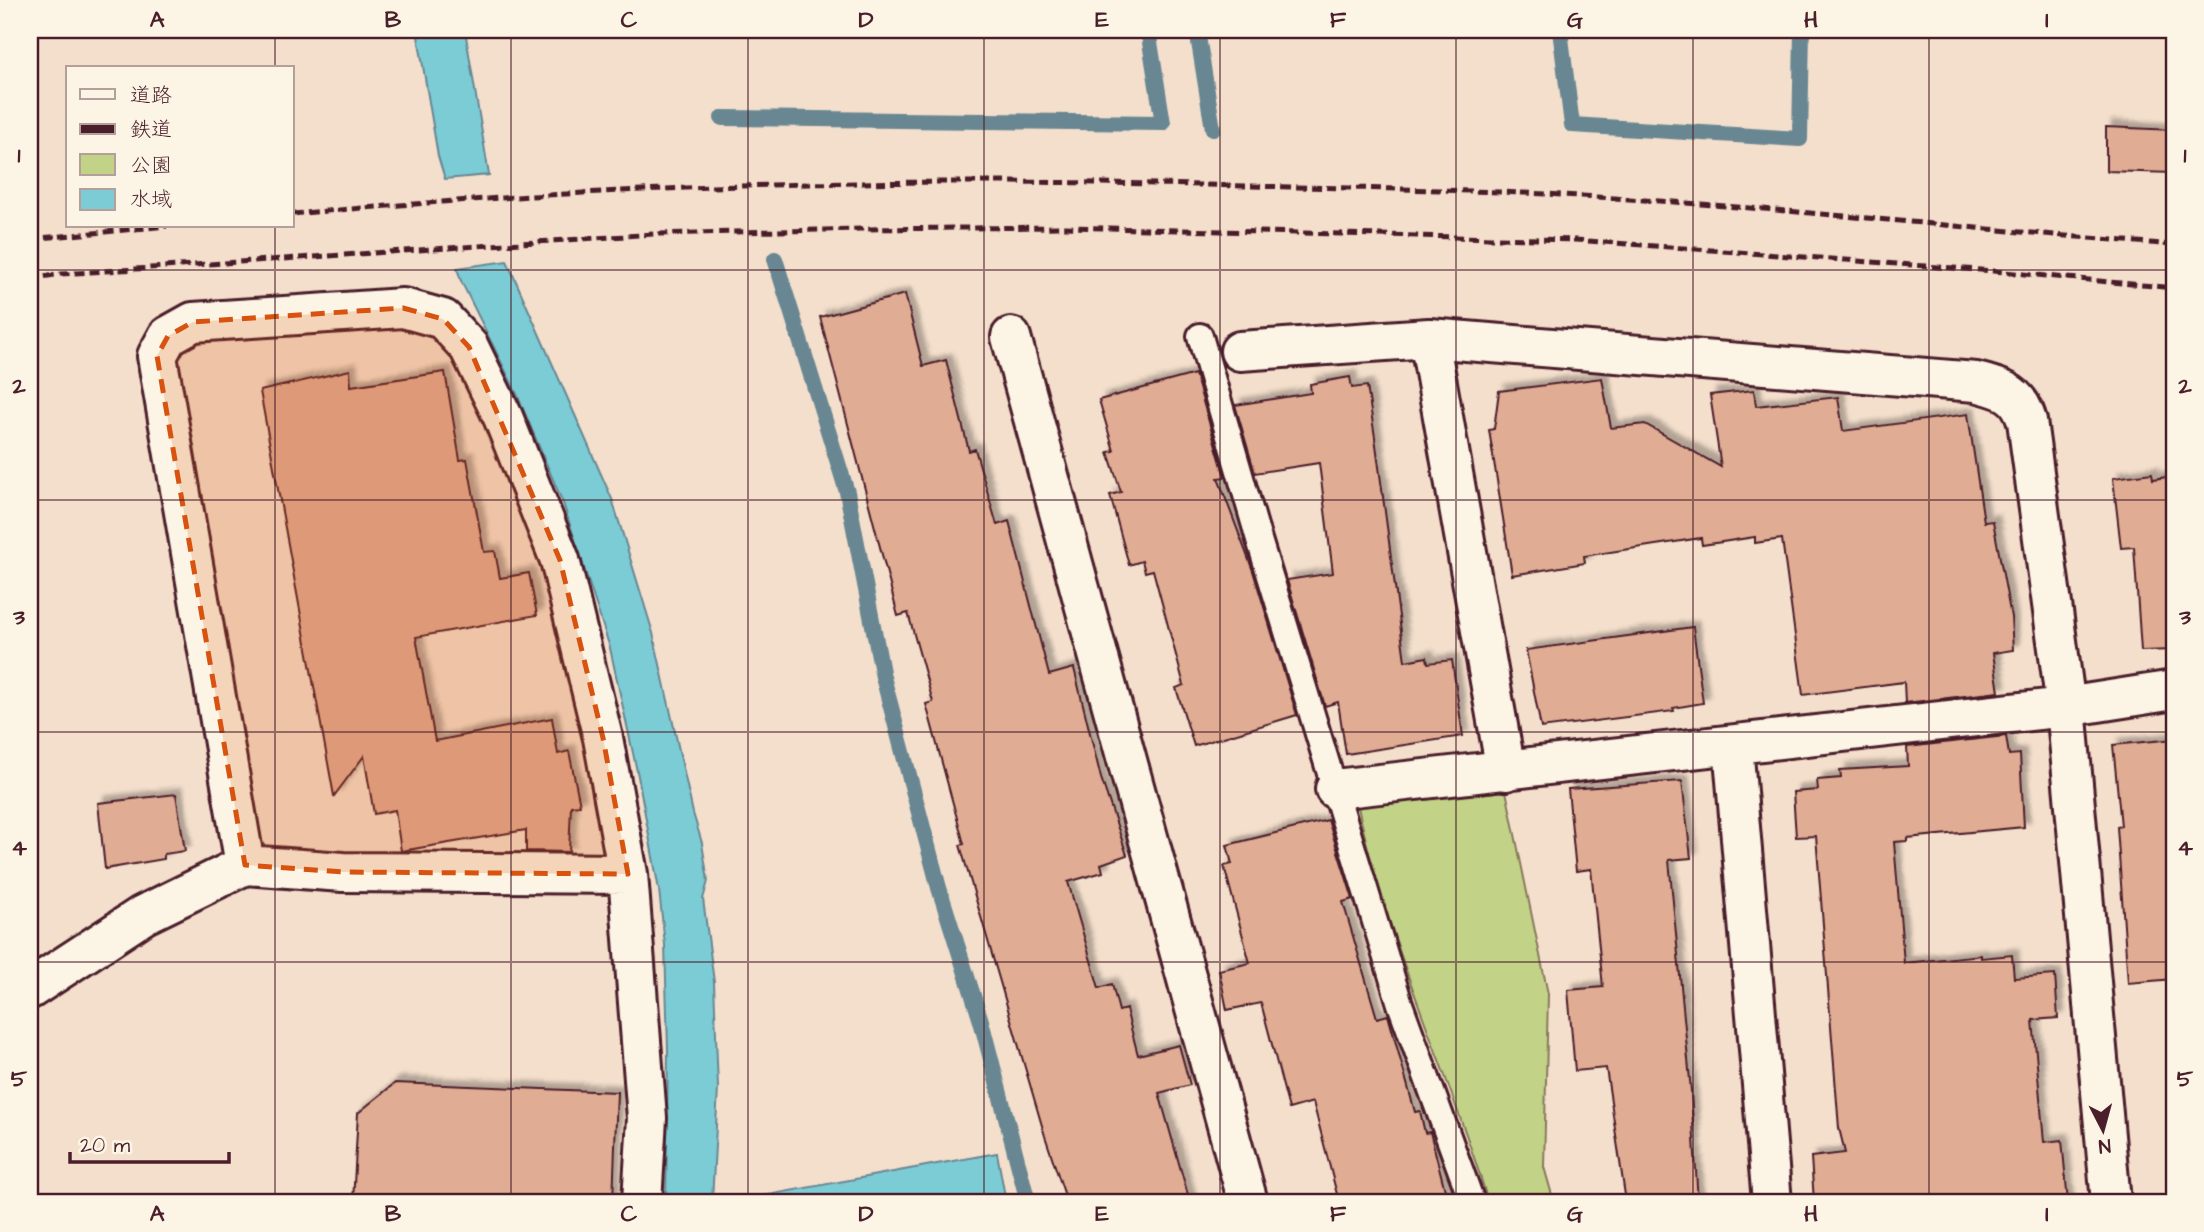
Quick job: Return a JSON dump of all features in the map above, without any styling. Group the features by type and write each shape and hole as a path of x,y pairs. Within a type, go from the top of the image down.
{"street":[{"path":"245,865 157,356 168,336 193,322 403,308 443,319 469,346 508,430 560,560 603,738 628,873 647,1118 642,1202"},
{"path":"1011,337 1248,1202"},
{"path":"1429,338 1506,771"},
{"path":"1240,351 1429,338 1976,382 1997,387 2016,397 2027,421 2066,707 2111,1202"},
{"path":"1335,789 2066,707 2174,690"},
{"path":"1733,745 1772,1202"},
{"path":"30,989 143,915 245,865 343,872 628,873"}],"lane":[{"path":"1200,336 1256,533 1400,1004 1472,1202"}],"highlighted area":[{"path":"403,308 443,319 469,347 560,560 603,738 628,874 343,872 245,865 160,383 157,356 168,336 193,322"}],"green space":[{"path":"1506,791 1548,994 1544,1167 1554,1202 1488,1202 1397,943 1375,875 1358,807"}],"water":[{"path":"417,30 465,30 489,175 445,179 438,156"},
{"path":"507,261 612,499 653,633 702,843 708,881 703,899 714,982 718,1088 712,1202 666,1202 668,1049 665,945 659,890 638,776 610,648 563,503 516,392 457,268"},
{"path":"997,1153 1006,1202 762,1202 762,1196"}],"building":[{"path":"2106,127 2174,130 2174,173 2106,171"},
{"path":"905,294 923,366 946,360 969,451 975,449 997,525 1009,521 1049,675 1074,668 1101,778 1127,855 1101,864 1103,872 1068,882 1099,988 1112,984 1119,1011 1126,1009 1138,1055 1179,1045 1190,1085 1159,1093 1190,1202 1067,1202 1045,1136 960,845 964,844 926,704 933,702 908,613 898,616 820,317"},
{"path":"350,370 351,386 445,372 460,460 467,459 484,552 495,551 500,578 529,573 537,615 416,637 435,741 552,718 558,754 569,751 580,805 571,806 569,852 526,851 526,830 401,851 395,810 374,814 364,756 334,796 260,391"},
{"path":"1195,374 1225,477 1218,478 1253,571 1297,715 1194,746 1176,688 1184,685 1153,570 1145,572 1142,561 1129,565 1110,495 1121,492 1108,452 1114,451 1099,400"},
{"path":"1350,377 1352,388 1367,386 1405,661 1427,657 1428,663 1452,660 1463,736 1346,754 1338,702 1325,706 1287,580 1333,573 1319,463 1255,473 1235,405 1311,393 1310,384"},
{"path":"1602,378 1611,428 1645,424 1721,467 1710,395 1754,390 1756,406 1838,397 1843,431 1968,414 1984,522 1993,521 2011,617 2013,650 1993,653 1999,692 1905,703 1904,682 1803,695 1782,539 1755,543 1755,537 1702,545 1701,538 1584,556 1585,563 1512,575 1489,430 1494,429 1499,391"},
{"path":"2152,473 2153,479 2174,476 2174,650 2141,651 2134,547 2121,548 2113,478"},
{"path":"1693,627 1703,703 1673,708 1674,711 1541,728 1526,650"},
{"path":"2006,736 2009,755 2020,754 2024,827 1907,838 1907,841 1894,842 1904,963 1981,955 1981,958 2012,955 2014,978 2055,975 2058,1018 2033,1020 2044,1142 2062,1140 2068,1202 1814,1202 1811,1157 1845,1153 1839,1128 1816,836 1796,837 1793,792 1818,790 1817,780 1841,778 1840,770 1908,766 1907,747"},
{"path":"2174,739 2174,979 2128,983 2117,827 2121,826 2113,745"},
{"path":"1682,781 1691,858 1669,860 1691,1091 1698,1202 1626,1202 1606,1068 1575,1071 1568,990 1603,987 1591,869 1576,871 1568,789"},
{"path":"176,794 185,851 164,854 164,859 105,869 98,803"},
{"path":"1328,820 1353,899 1343,902 1377,1018 1388,1015 1415,1112 1420,1111 1425,1133 1430,1132 1448,1202 1339,1202 1313,1102 1289,1109 1261,1003 1227,1010 1219,970 1250,963 1224,866 1232,864 1227,845"},
{"path":"395,1083 617,1092 613,1202 353,1202 358,1113"}],"waterway":[{"path":"722,118 1163,123 1148,30"},
{"path":"1197,30 1213,129"},
{"path":"1560,30 1572,125 1800,139 1802,30"},
{"path":"775,259 847,492 883,677 939,888 981,1021 1028,1202"}],"railway":[{"path":"294,214 547,195 717,187 888,183 1111,183 1454,190 1604,197 2174,245"},
{"path":"30,279 61,274 655,234 1065,227 1575,240 1993,271 2174,288"},
{"path":"30,239 146,228"}]}
